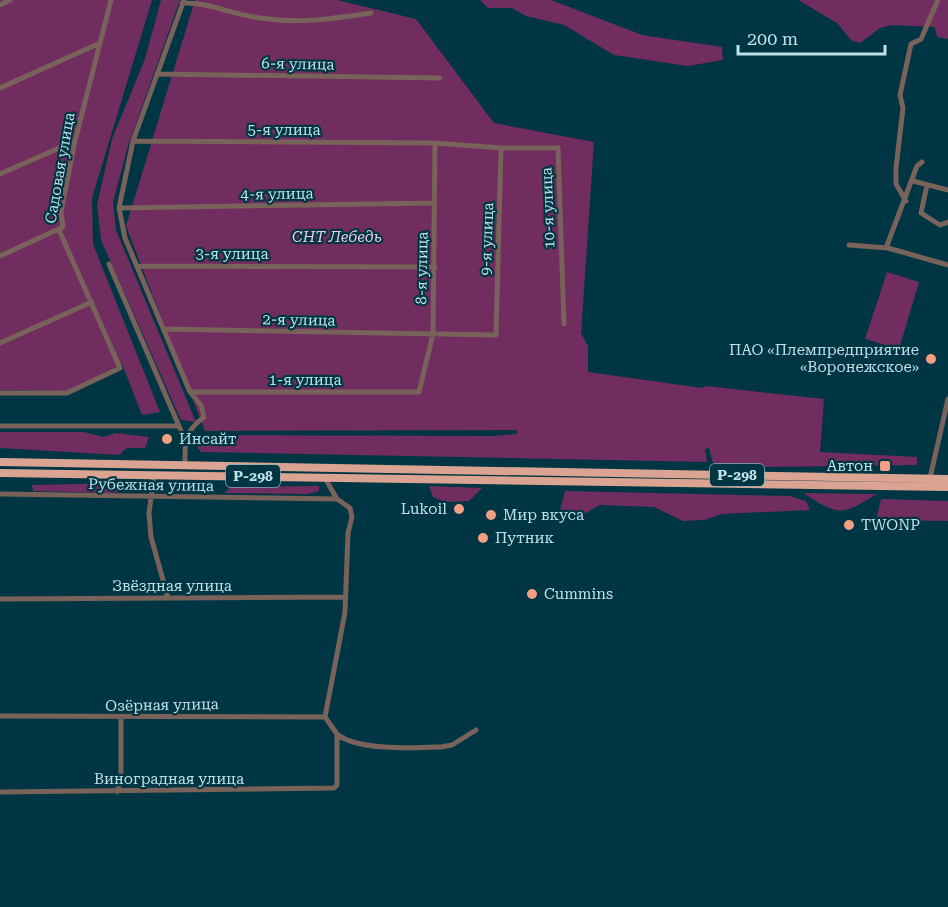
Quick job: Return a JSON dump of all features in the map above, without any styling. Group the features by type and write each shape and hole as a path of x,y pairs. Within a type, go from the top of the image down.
{"highway":[{"name":"Р-298","path":"0,462 948,479"},
{"path":"420,478 418,474 422,473 480,472"},
{"name":"Р-298","path":"0,473 948,487"},
{"path":"524,479 534,476 583,476 583,473"}],"street":[{"path":"0,5 10,0"},
{"name":"Садовая улица","path":"0,393 67,393 120,368 60,230 63,227 61,212 75,141 111,0"},
{"path":"906,201 896,184 903,108 900,95 902,82 911,44 921,39 938,0"},
{"path":"185,467 185,440 190,427 204,417 201,405 190,392 125,238 119,208 133,141 183,1 257,18 301,23 371,13"},
{"path":"0,88 98,44"},
{"name":"6-я улица","path":"157,74 440,78"},
{"path":"0,174 75,141"},
{"name":"5-я улица","path":"133,141 435,143"},
{"path":"435,143 501,148"},
{"name":"8-я улица","path":"419,392 433,334 435,143"},
{"name":"10-я улица","path":"501,148 558,148 564,324"},
{"name":"9-я улица","path":"433,334 496,335 501,148"},
{"path":"886,248 906,201 917,166 922,162"},
{"path":"913,180 948,190"},
{"path":"927,184 921,213 940,225 948,222"},
{"name":"4-я улица","path":"119,208 435,203"},
{"path":"0,256 63,227"},
{"path":"849,245 886,248 948,265"},
{"path":"109,264 185,440"},
{"name":"3-я улица","path":"137,266 435,267"},
{"path":"0,344 92,302"},
{"name":"2-я улица","path":"164,329 433,334"},
{"name":"1-я улица","path":"190,392 419,392"},
{"path":"930,478 948,399"},
{"path":"0,426 179,426"},
{"path":"154,475 148,513 151,537 168,598"},
{"path":"325,477 337,499 350,508 352,517 348,533 345,612 325,717 337,734 345,739 369,744 441,747 452,745 476,729"},
{"name":"Рубежная улица","path":"0,494 337,499"},
{"name":"Звёздная улица","path":"0,599 344,597"},
{"name":"Озёрная улица","path":"0,716 325,717"},
{"path":"117,792 121,778 121,718"},
{"name":"Виноградная улица","path":"0,792 328,790 337,785 337,734"}],"green space":[{"path":"0,0 152,0 92,198 93,244 160,412 142,415 122,364 68,391 0,390"},
{"path":"161,0 180,0 128,146 113,202 116,230 196,422 181,420 101,240 97,205 112,139 145,59"},
{"name":"СНТ Лебедь","path":"195,0 337,0 416,19 494,123 594,142 581,333 588,346 588,372 702,388 706,386 824,399 820,452 917,457 917,465 752,467 713,463 709,448 705,449 707,462 201,452 189,435 493,436 517,434 517,430 205,431 126,226"},
{"path":"480,0 551,0 642,35 722,47 723,60 688,66 614,55 564,25 526,16 512,8 488,8"},
{"path":"798,0 948,0 948,39 937,37 935,27 891,25 880,28 860,43 851,40 837,23"},
{"path":"887,272 919,282 899,349 865,339"},
{"path":"0,432 84,432 103,437 116,433 149,437 145,448 127,448 119,455 0,448"},
{"path":"122,483 119,492 111,493 33,491 32,485"},
{"path":"319,486 319,491 307,494 225,493 230,487"},
{"path":"429,486 482,488 469,501 445,502 433,497"},
{"path":"565,491 790,496 806,501 810,510 722,514 704,520 683,521 654,507 600,505 584,514 569,517 559,515"},
{"path":"803,493 877,494 855,506 840,510 825,506"},
{"path":"881,499 948,501 948,521 876,520"}],"place":[{"name":"ПАО «Племпредприятие «Воронежское»","path":"931,359"},
{"name":"Инсайт","path":"167,439"},
{"name":"Автон","path":"885,466"},
{"name":"Lukoil","path":"459,509"},
{"name":"Мир вкуса","path":"491,515"},
{"name":"TWONP","path":"849,525"},
{"name":"Путник","path":"483,538"},
{"name":"Cummins","path":"532,594"}]}
